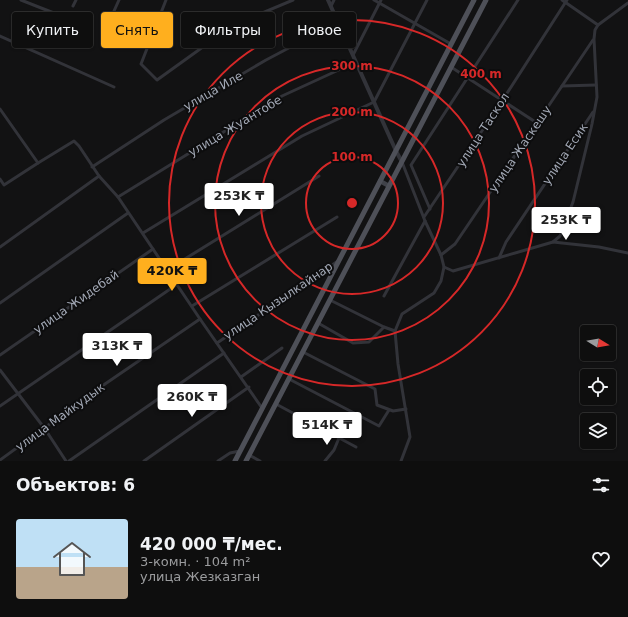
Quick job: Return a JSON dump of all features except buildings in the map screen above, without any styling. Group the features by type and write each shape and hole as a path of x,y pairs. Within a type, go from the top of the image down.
{"main road":[{"path":"235,461 474,0"},
{"path":"246,461 486,0"},
{"path":"428,89 437,94"},
{"path":"380,181 389,186"}],"street":[{"path":"21,0 50,12"},
{"path":"73,6 76,0"},
{"path":"114,12 119,0"},
{"path":"166,0 141,64 157,80 239,21 248,19 293,0"},
{"path":"328,0 334,12"},
{"path":"331,6 334,0"},
{"path":"374,0 380,2 414,24 451,44"},
{"path":"143,233 302,136 374,102 427,0"},
{"path":"430,209 411,165 518,0"},
{"path":"562,0 566,1 598,25"},
{"name":"улица Таскол","path":"424,217 502,101 566,1"},
{"path":"353,55 380,2"},
{"path":"554,242 560,236 573,202 597,96 594,39 595,30 598,25 628,3"},
{"path":"0,36 114,87"},
{"name":"улица Жаскешу","path":"441,255 455,244 594,39"},
{"name":"улица Иле","path":"92,167 164,120 289,48"},
{"path":"350,48 402,162 425,221 441,255 444,267 440,281 434,293 402,314 395,331 398,364 410,438 401,461"},
{"name":"улица Жуантобе","path":"118,197 282,96 356,62"},
{"path":"451,67 537,124"},
{"path":"562,86 596,85"},
{"path":"0,109 38,164"},
{"name":"улица Есик","path":"499,258 506,242 594,111"},
{"path":"0,188 74,141 99,176 118,197 168,270 176,285 263,408"},
{"path":"0,247 99,176"},
{"path":"168,270 319,176"},
{"path":"0,180 4,185"},
{"path":"0,302 128,213"},
{"path":"192,306 337,217"},
{"path":"384,296 425,221"},
{"path":"444,267 453,271 554,242 599,247 628,253"},
{"name":"улица Жидебай","path":"0,355 153,248"},
{"name":"улица Кызылкайнар","path":"217,343 340,260"},
{"path":"0,406 176,285"},
{"path":"330,300 395,331"},
{"name":"улица Майкудык","path":"0,460 105,384 200,319"},
{"path":"318,323 353,342 369,342 384,327"},
{"path":"241,377 282,348"},
{"path":"303,352 375,389 377,405 393,411 406,408"},
{"name":"улица Кызылкайнар","path":"68,461 224,353"},
{"path":"0,370 68,461"},
{"path":"289,379 379,426 389,410"},
{"path":"144,461 248,387"},
{"path":"276,404 356,448"},
{"path":"325,461 334,450 339,438"},
{"path":"218,461 230,453 240,451"},
{"path":"249,455 260,461"}]}
